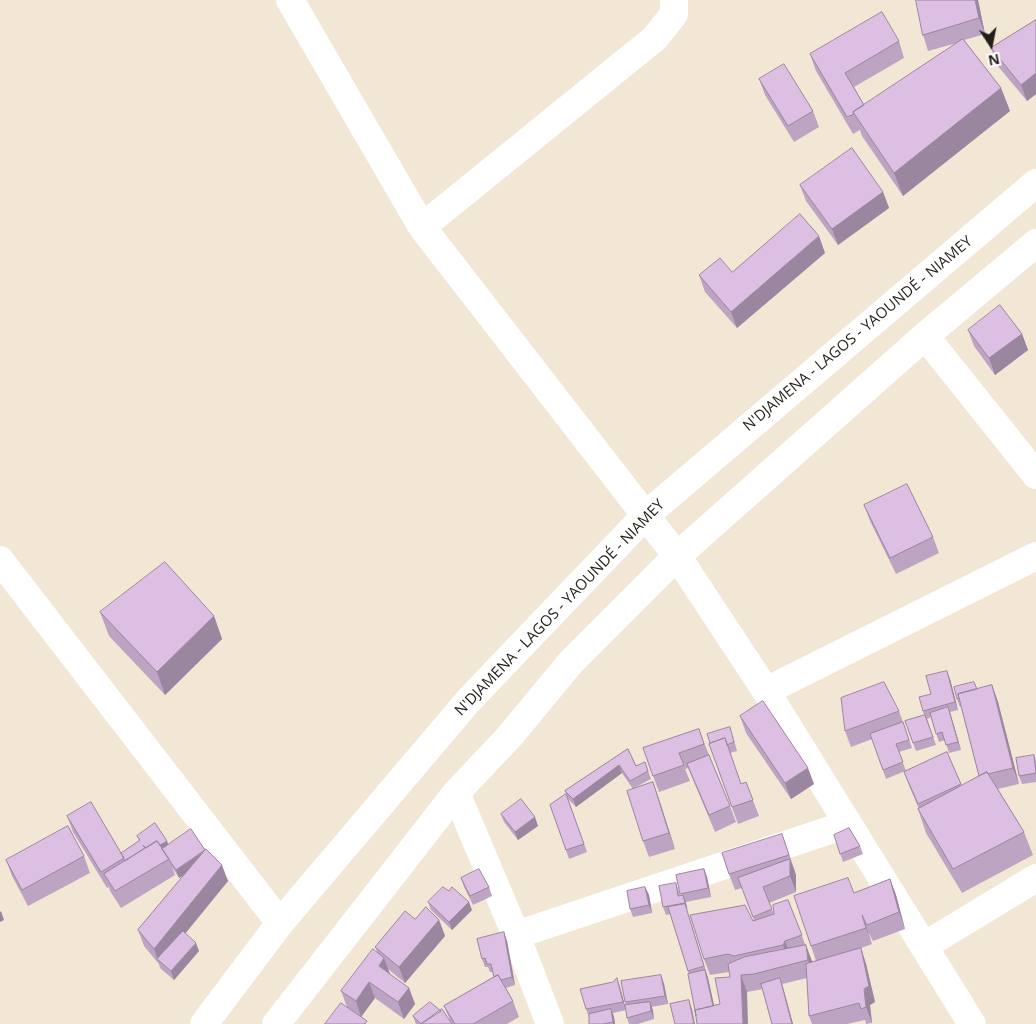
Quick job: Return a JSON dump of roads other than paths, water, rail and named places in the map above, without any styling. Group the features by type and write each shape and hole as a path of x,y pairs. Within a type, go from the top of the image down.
{"main road":[{"path":"290,0 422,227 677,556 766,691 972,1024"},
{"path":"422,227 655,38 674,14 674,0"},
{"name":"N'DJAMENA - LAGOS - YAOUNDÉ - NIAMEY","path":"204,1024 280,923 470,700 646,516 1036,183"},
{"path":"276,1024 456,793 509,737 571,662 677,556 925,336 1036,243"},
{"path":"925,336 1036,476"},
{"path":"766,691 1036,556"},
{"path":"0,560 280,923"},
{"path":"456,793 516,935 550,1024"},
{"path":"516,935 848,824"},
{"path":"924,946 1036,878"}]}
